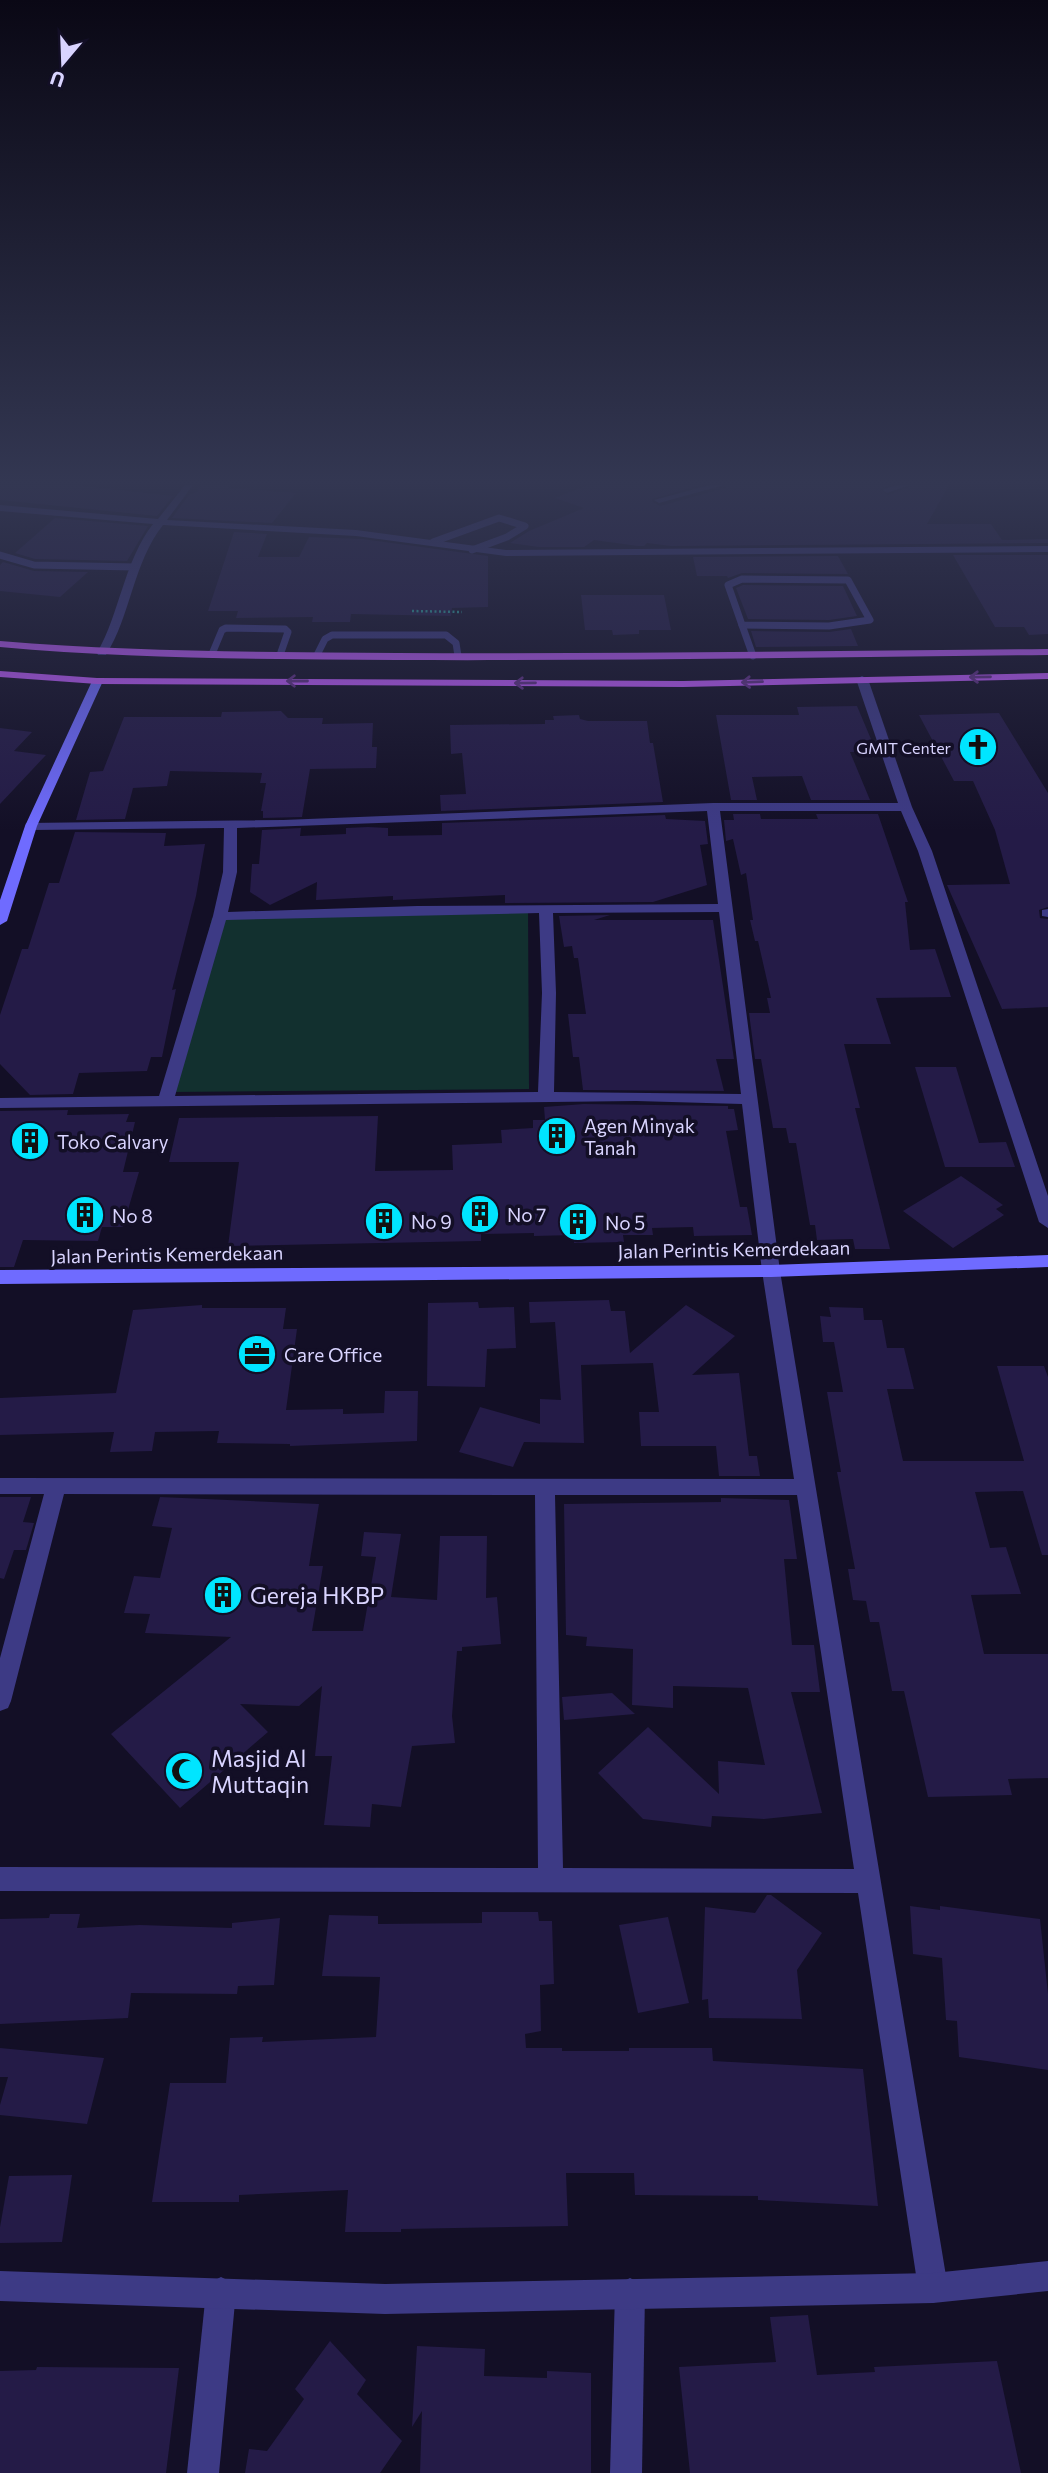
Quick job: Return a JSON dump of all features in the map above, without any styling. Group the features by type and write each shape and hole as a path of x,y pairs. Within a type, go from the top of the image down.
{"main road":[{"path":"0,644 102,653 584,658 920,651 1048,652"},
{"path":"625,656 617,663 617,669 632,682"},
{"path":"584,658 598,665 600,670 590,682"},
{"path":"0,674 97,681 590,682 1048,676"},
{"path":"0,921 32,826 97,681"},
{"name":"Jalan Perintis Kemerdekaan","path":"0,1277 771,1271 1048,1261"}],"street":[{"path":"102,653 113,634 124,600"},
{"path":"862,679 906,807 925,851 1048,1222"},
{"path":"32,826 231,824 713,807 906,807"},
{"path":"713,807 771,1271 933,2288"},
{"path":"166,1101 220,916 230,872 231,824"},
{"path":"220,916 725,908"},
{"path":"545,1097 549,993 546,909"},
{"path":"0,1103 545,1097 751,1100"},
{"path":"0,1486 806,1487"},
{"path":"0,1701 55,1486"},
{"path":"545,1487 551,1880"},
{"path":"0,1879 869,1881"},
{"path":"0,2287 385,2299 933,2288 1048,2276"},
{"path":"203,2473 221,2292"},
{"path":"626,2473 630,2293"}],"lane":[{"path":"734,600 753,656"},
{"path":"741,625 866,623 870,620 859,600"},
{"path":"212,654 222,630 226,628 285,629 288,632 280,655"},
{"path":"317,655 322,643 332,635 446,635 453,638 458,645 458,656"}],"path":[{"path":"412,611 462,612"}],"green space":[{"path":"528,909 529,1089 171,1092 212,918"}],"building":[{"path":"211,600 488,600 488,607 452,608 451,616 351,614 350,622 312,622 313,617 236,618 238,611 208,611"},
{"path":"582,600 665,600 671,630 639,630 639,634 613,635 612,630 585,630"},
{"path":"741,600 850,600 857,616 829,620 748,619"},
{"path":"979,600 1048,600 1048,634 1029,635 1024,627 995,627"},
{"path":"851,629 858,646 756,647 751,631 829,632"},
{"path":"857,706 876,751 850,752 870,800 811,800 802,776 752,777 757,800 731,800 716,715 799,715 797,707"},
{"path":"281,711 288,718 323,718 322,724 373,723 372,747 377,747 376,768 310,769 302,817 263,818 261,811 266,783 260,783 262,773 170,771 167,786 133,788 125,819 76,820 90,772 103,771 124,717 221,717 222,712"},
{"path":"999,713 1048,793 1048,907 1039,910 1040,918 1048,919 1048,1007 1002,1009 947,885 1010,884 995,830 973,781 954,781 919,715"},
{"path":"579,715 580,719 588,721 647,721 663,802 441,811 440,795 466,794 462,753 451,754 450,725 545,724 545,720 554,720 553,716"},
{"path":"0,728 32,732 14,751 46,755 0,804"},
{"path":"733,814 760,814 761,819 818,819 816,814 878,814 908,902 905,902 910,950 935,949 951,997 876,998 891,1044 844,1044 860,1108 855,1108 890,1249 855,1249 853,1239 817,1240 815,1225 810,1225 796,1143 789,1143 786,1128 773,1128 761,1059 755,1059 749,1013 770,1013 767,998 771,998 758,941 755,941 750,920 753,920 746,873 741,875 733,839 726,841 724,820 734,820"},
{"path":"665,815 666,819 705,821 708,844 700,845 707,885 653,902 505,903 505,895 316,900 317,882 270,905 250,892 252,864 259,864 262,830 301,828 300,836 346,834 346,828 368,827 388,828 388,836 442,835 442,823"},
{"path":"75,832 166,833 164,846 205,844 196,896 172,990 176,989 162,1057 151,1057 147,1071 79,1073 73,1094 30,1095 0,1064 0,1015 22,949 28,949 49,883 59,883"},
{"path":"610,915 594,920 713,920 734,1059 716,1059 724,1091 583,1090 579,1057 573,1057 568,1014 586,1014 578,958 574,958 572,946 564,947 559,916"},
{"path":"915,1067 956,1067 979,1143 1006,1142 1015,1167 945,1167"},
{"path":"584,1104 728,1106 728,1109 734,1109 738,1130 726,1131 740,1207 747,1207 752,1235 694,1236 693,1227 652,1228 653,1235 623,1235 624,1242 574,1243 574,1235 534,1236 534,1233 481,1234 481,1241 228,1246 239,1162 169,1162 179,1118 378,1116 375,1171 453,1170 452,1145 502,1143 501,1130 533,1128 533,1120 545,1120 544,1107"},
{"path":"68,1110 67,1115 129,1114 126,1122 135,1122 123,1172 139,1172 123,1227 102,1227 98,1241 23,1240 14,1267 0,1267 0,1111"},
{"path":"961,1176 1003,1205 996,1209 1004,1215 953,1248 903,1211"},
{"path":"609,1300 611,1311 625,1311 630,1353 686,1305 735,1336 692,1375 739,1373 749,1456 757,1456 760,1476 719,1476 716,1446 641,1446 639,1412 659,1412 653,1363 581,1365 584,1443 524,1442 513,1467 459,1452 480,1407 540,1424 540,1399 561,1400 555,1322 530,1323 529,1302"},
{"path":"478,1302 479,1308 514,1307 516,1348 487,1349 485,1387 427,1386 428,1303"},
{"path":"202,1305 202,1308 286,1308 283,1329 297,1329 286,1410 343,1409 343,1414 384,1413 385,1391 418,1391 417,1441 290,1446 217,1443 219,1431 155,1432 152,1451 110,1452 114,1432 0,1435 0,1398 116,1393 133,1310"},
{"path":"829,1307 863,1308 864,1320 882,1320 887,1348 904,1348 914,1389 887,1389 903,1461 1024,1461 997,1366 1044,1366 1048,1377 1048,1555 1042,1555 1023,1491 975,1492 990,1548 1006,1547 1021,1594 971,1595 984,1654 1048,1654 1048,1778 1008,1779 1012,1795 928,1797 904,1691 892,1691 879,1622 870,1622 866,1601 853,1600 848,1569 855,1569 837,1472 841,1472 827,1392 843,1392 834,1342 823,1342 820,1316 831,1317"},
{"path":"0,1497 31,1497 23,1522 34,1523 26,1550 14,1550 4,1579 0,1578"},
{"path":"160,1497 319,1504 309,1566 323,1566 312,1631 363,1631 376,1557 361,1556 364,1532 401,1534 391,1597 437,1600 440,1536 487,1536 486,1598 497,1597 501,1644 462,1647 462,1651 457,1651 452,1716 455,1743 412,1746 401,1807 372,1804 370,1827 324,1825 332,1756 315,1756 322,1686 299,1706 240,1704 268,1732 180,1808 111,1734 231,1637 145,1633 150,1614 124,1613 134,1576 160,1578 172,1528 152,1526"},
{"path":"721,1498 789,1500 797,1559 784,1559 792,1645 814,1645 820,1692 791,1692 822,1813 764,1819 712,1816 711,1827 643,1819 598,1773 648,1727 719,1794 718,1761 765,1765 748,1688 673,1686 673,1708 632,1705 633,1649 586,1646 587,1637 566,1635 564,1504 721,1502"},
{"path":"612,1693 635,1714 564,1720 562,1697"},
{"path":"767,1895 771,1895 822,1933 797,1970 802,2019 709,2018 708,1999 702,2000 705,1907 755,1913"},
{"path":"910,1906 940,1910 940,1906 1040,1919 1048,1994 1048,2070 959,2057 957,2021 946,2020 942,1958 913,1954"},
{"path":"482,1912 538,1912 539,1921 552,1921 554,1984 540,1985 541,2031 525,2034 526,2048 629,2051 629,2048 712,2048 713,2061 863,2069 878,2206 758,2200 758,2196 635,2195 634,2173 566,2173 568,2226 345,2232 348,2190 239,2195 239,2202 152,2202 170,2083 226,2083 230,2038 263,2037 262,2042 376,2037 380,1977 322,1976 329,1915 378,1916 378,1924 482,1923"},
{"path":"50,1914 80,1914 77,1928 140,1925 232,1928 232,1923 280,1918 274,1985 238,1986 237,1994 131,1993 128,2018 0,2024 0,1919 49,1918"},
{"path":"668,1917 689,2003 638,2013 619,1925"},
{"path":"0,2048 104,2058 87,2124 0,2115 8,2077 0,2077"},
{"path":"72,2175 62,2242 0,2243 0,2227 9,2176"},
{"path":"808,2315 817,2375 875,2372 874,2367 997,2361 1021,2473 690,2473 679,2367 776,2362 770,2317"},
{"path":"330,2341 366,2380 357,2394 402,2441 380,2473 245,2473 249,2449 267,2451 304,2399 295,2389"},
{"path":"417,2346 485,2349 484,2376 547,2378 547,2371 591,2373 591,2473 420,2473 422,2411 412,2427"},
{"path":"37,2367 179,2368 166,2473 0,2473 0,2371 36,2370"}],"place":[{"name":"GMIT Center","path":"978,747"},
{"name":"Agen Minyak Tanah","path":"557,1136"},
{"name":"Toko Calvary","path":"30,1141"},
{"name":"No 7","path":"480,1214"},
{"name":"No 8","path":"85,1215"},
{"name":"No 9","path":"384,1221"},
{"name":"No 5","path":"578,1222"},
{"name":"Care Office","path":"257,1354"},
{"name":"Gereja HKBP","path":"223,1595"},
{"name":"Masjid Al Muttaqin","path":"184,1771"}]}
